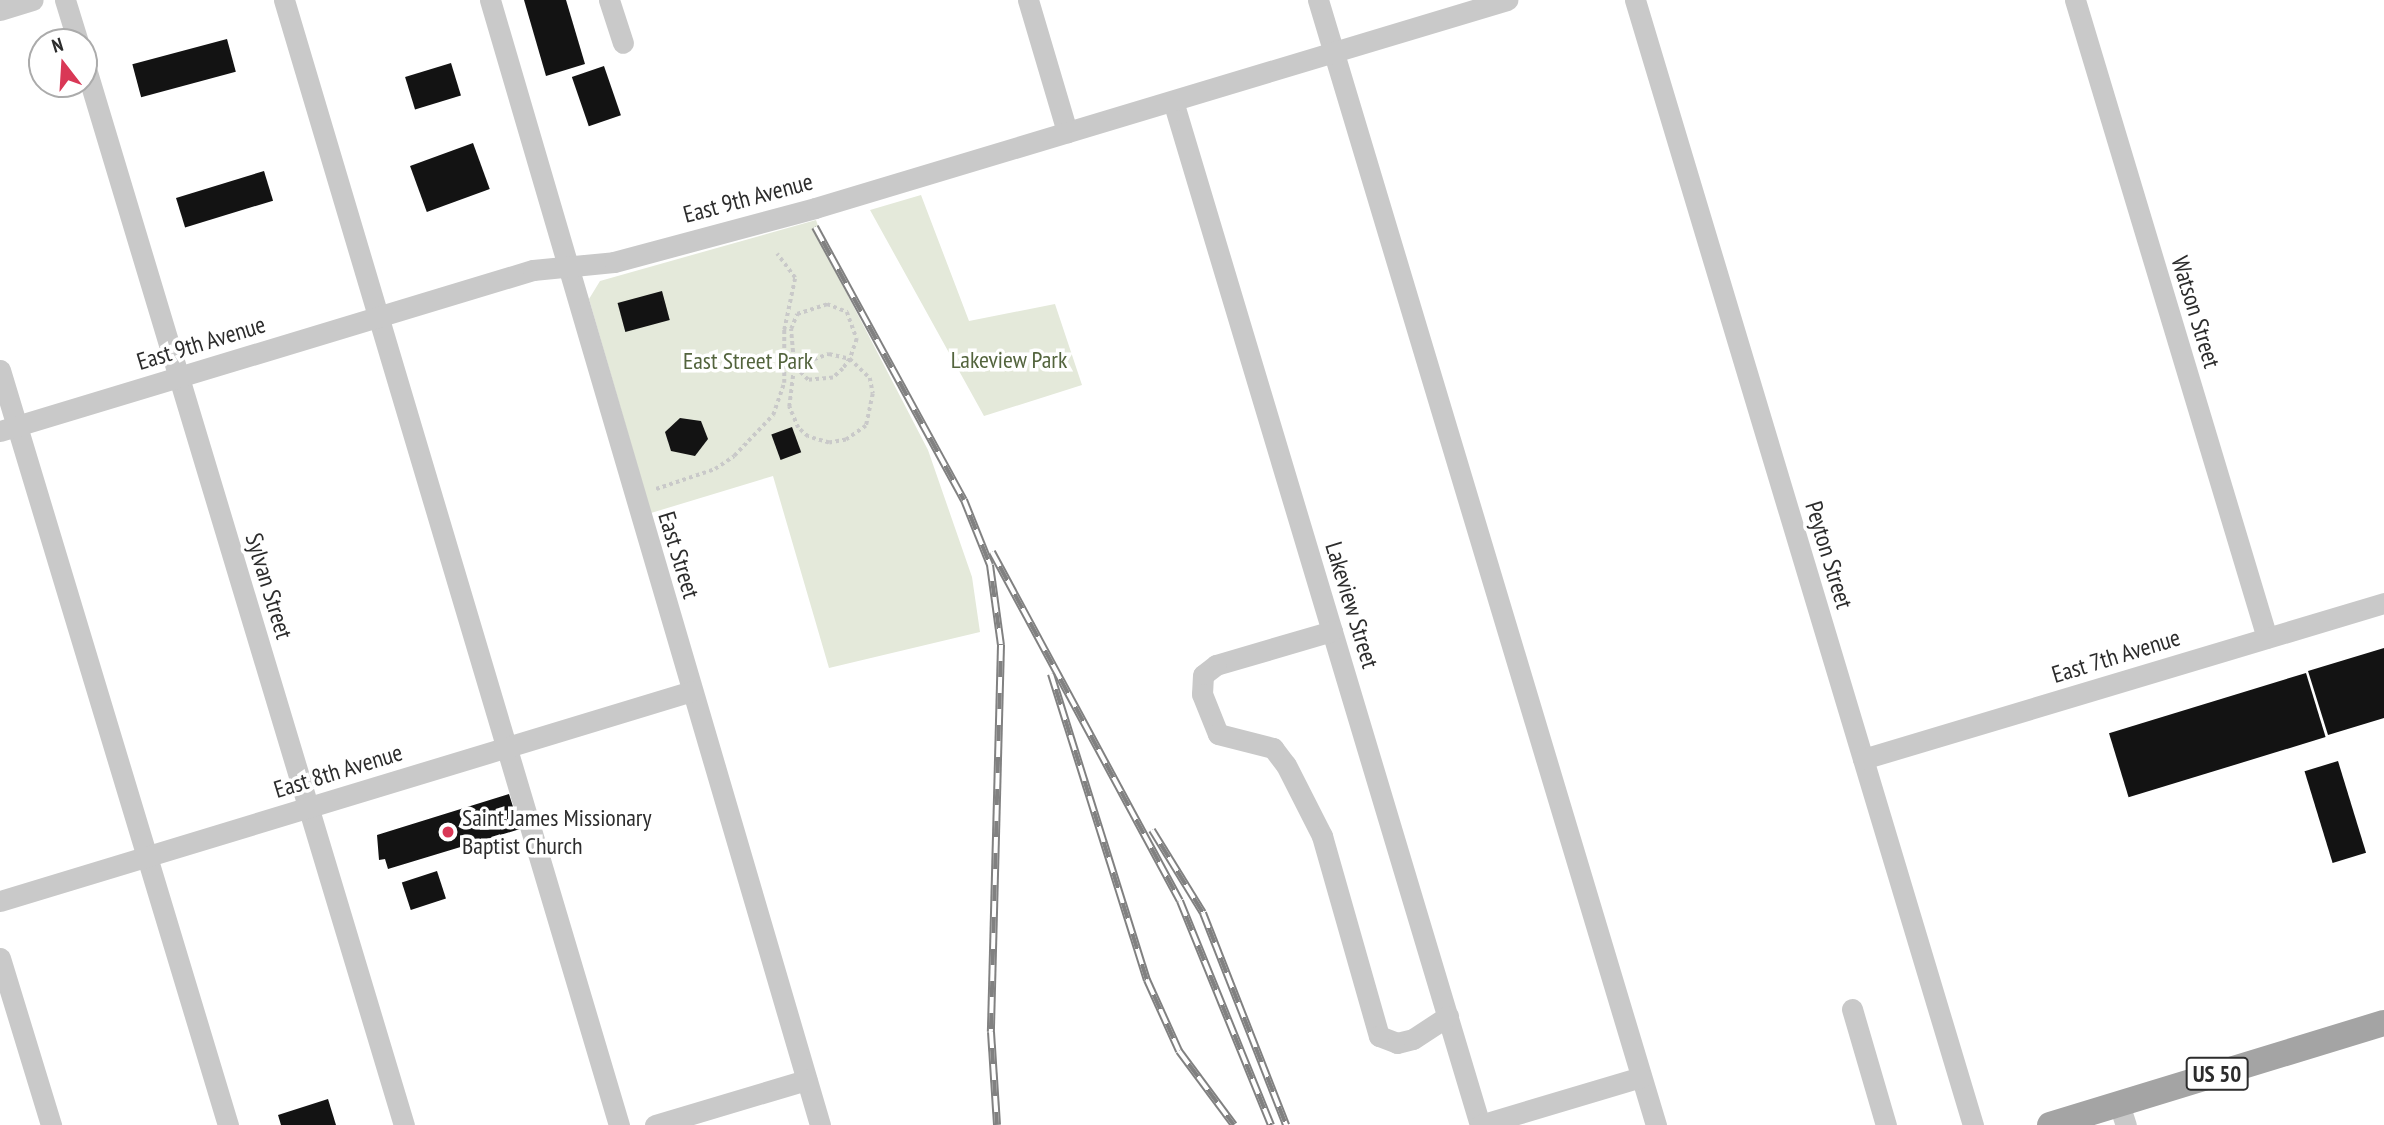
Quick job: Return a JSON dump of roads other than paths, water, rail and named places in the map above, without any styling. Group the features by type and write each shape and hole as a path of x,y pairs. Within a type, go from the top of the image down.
{"main road":[{"name":"US 50","path":"2050,1125 2123,1114 2384,1023"}],"street":[{"path":"0,9 32,0"},
{"path":"65,0 74,28"},
{"path":"285,0 376,317 619,1125"},
{"name":"East Street","path":"490,0 820,1125"},
{"path":"609,0 623,43"},
{"path":"1028,0 1067,132"},
{"path":"1318,0 1656,1125"},
{"name":"East 9th Avenue","path":"8,429 533,270 614,262 788,215 1507,0"},
{"name":"Peyton Street","path":"1635,0 1973,1125"},
{"name":"Watson Street","path":"2075,0 2267,638"},
{"name":"Sylvan Street","path":"95,98 404,1125"},
{"name":"Lakeview Street","path":"1173,100 1480,1125"},
{"path":"0,369 8,429 228,1125"},
{"name":"East 7th Avenue","path":"1863,759 2384,603"},
{"path":"1332,631 1216,665 1203,675 1202,694 1218,734 1273,748 1286,765 1322,836 1379,1036 1397,1043 1413,1039 1448,1016"},
{"name":"East 8th Avenue","path":"0,901 692,691"},
{"path":"0,958 51,1125"},
{"path":"1852,1009 1886,1125"},
{"path":"1480,1125 1642,1077"},
{"path":"655,1125 806,1080"}],"railway":[{"path":"815,227 964,500 990,565 1001,645 991,1032 997,1125"},
{"path":"992,552 1180,901 1271,1125"},
{"path":"1051,674 1147,980 1179,1051 1234,1125"},
{"path":"1152,830 1203,913 1286,1125"}],"place":[{"name":"Saint James Missionary Baptist Church","path":"448,832"}],"park label":[{"name":"Lakeview Park","path":"1009,360"},
{"name":"East Street Park","path":"748,361"}]}
